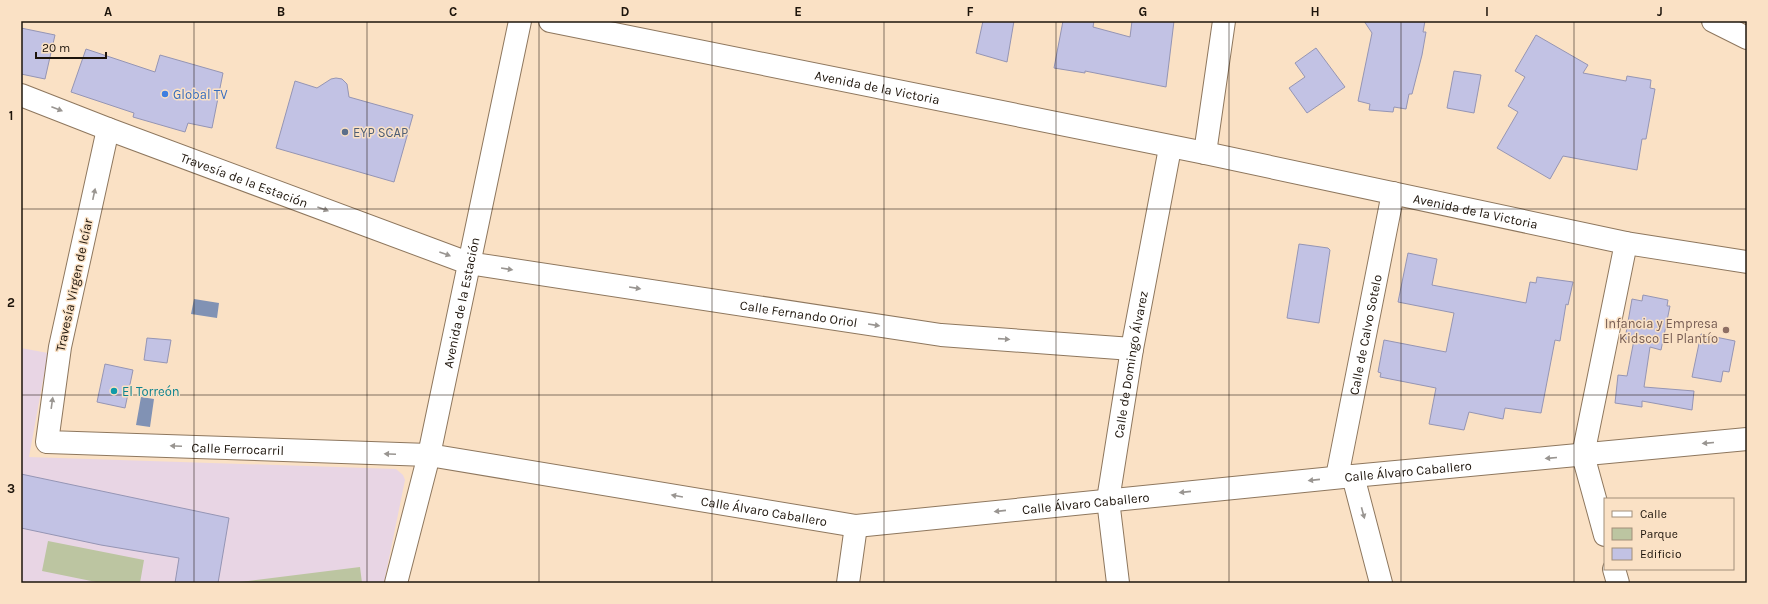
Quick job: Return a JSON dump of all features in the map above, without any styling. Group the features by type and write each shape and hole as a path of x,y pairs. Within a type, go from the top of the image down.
{"street":[{"name":"Avenida de la Estación","path":"397,583 429,455 468,263 520,21"},
{"name":"Avenida de la Victoria","path":"550,21 1205,154 1626,243 1747,262"},
{"path":"1205,154 1224,21"},
{"path":"1713,21 1747,38"},
{"name":"Travesía de la Estación","path":"21,95 108,129 468,263"},
{"name":"Travesía Virgen de Icíar","path":"47,442 60,347 108,129"},
{"name":"Calle de Domingo Álvarez","path":"1118,583 1108,500 1132,349 1170,148"},
{"name":"Calle de Calvo Sotelo","path":"1381,583 1345,476 1393,193"},
{"path":"1604,532 1583,455 1626,243"},
{"name":"Calle Fernando Oriol","path":"468,263 941,335 1132,349"},
{"name":"Calle Álvaro Caballero","path":"429,455 856,526 1345,476 1747,439"},
{"name":"Calle Ferrocarril","path":"47,442 429,455"},
{"path":"848,583 856,526"},
{"path":"1614,570 1618,583"}],"shaded area":[{"path":"21,348 48,353 29,457 396,469 403,475 405,480 384,583 21,583"}],"green space":[{"path":"48,541 144,560 140,583 101,583 42,571"},
{"path":"360,567 362,583 233,583"}],"water":[{"path":"194,299 219,303 217,318 191,314"},
{"path":"141,397 154,399 150,427 136,425"}],"building":[{"path":"983,21 1014,21 1007,62 976,53"},
{"path":"1063,21 1094,21 1093,27 1130,37 1132,21 1174,21 1166,87 1085,71 1085,73 1054,68"},
{"path":"1364,21 1425,21 1423,32 1426,32 1422,55 1412,94 1409,94 1406,109 1394,107 1393,112 1369,110 1370,104 1358,101 1372,33"},
{"path":"21,28 55,35 45,79 21,74"},
{"path":"1536,35 1588,65 1583,73 1626,81 1627,76 1651,80 1650,88 1655,89 1646,139 1642,139 1637,170 1563,156 1550,179 1497,148 1518,112 1508,106 1525,77 1515,71"},
{"path":"1316,48 1345,87 1307,113 1289,88 1305,77 1295,63"},
{"path":"86,49 155,72 160,55 223,73 212,128 188,123 185,132 133,117 134,113 71,92"},
{"path":"1454,71 1481,75 1474,113 1447,108"},
{"name":"EYP SCAP","path":"331,79 342,79 347,84 349,97 413,115 394,182 276,148 295,81 317,88"},
{"path":"1299,244 1328,248 1330,250 1319,323 1287,318"},
{"path":"1408,253 1437,259 1432,285 1526,303 1530,282 1536,283 1537,277 1573,282 1568,305 1566,304 1560,341 1555,340 1541,413 1505,408 1503,419 1469,412 1464,430 1429,424 1436,388 1380,377 1381,373 1378,372 1384,340 1446,352 1454,313 1398,302"},
{"path":"1643,295 1668,300 1667,306 1670,306 1661,350 1650,347 1644,387 1694,391 1692,410 1642,401 1642,407 1615,403 1618,375 1627,376 1634,340 1625,339 1632,299 1642,301"},
{"path":"1701,334 1735,341 1729,372 1723,371 1721,382 1692,377"},
{"path":"147,338 171,340 167,363 144,360"},
{"name":"El Torreón","path":"105,364 133,370 125,408 97,402"},
{"path":"21,474 229,518 218,583 175,583 179,558 101,545 21,528"}],"place":[{"name":"Global TV","path":"165,94"},
{"name":"EYP SCAP","path":"345,132"},
{"name":"Infancia y Empresa Kidsco El Plantío","path":"1726,330"},
{"name":"El Torreón","path":"114,391"}]}
